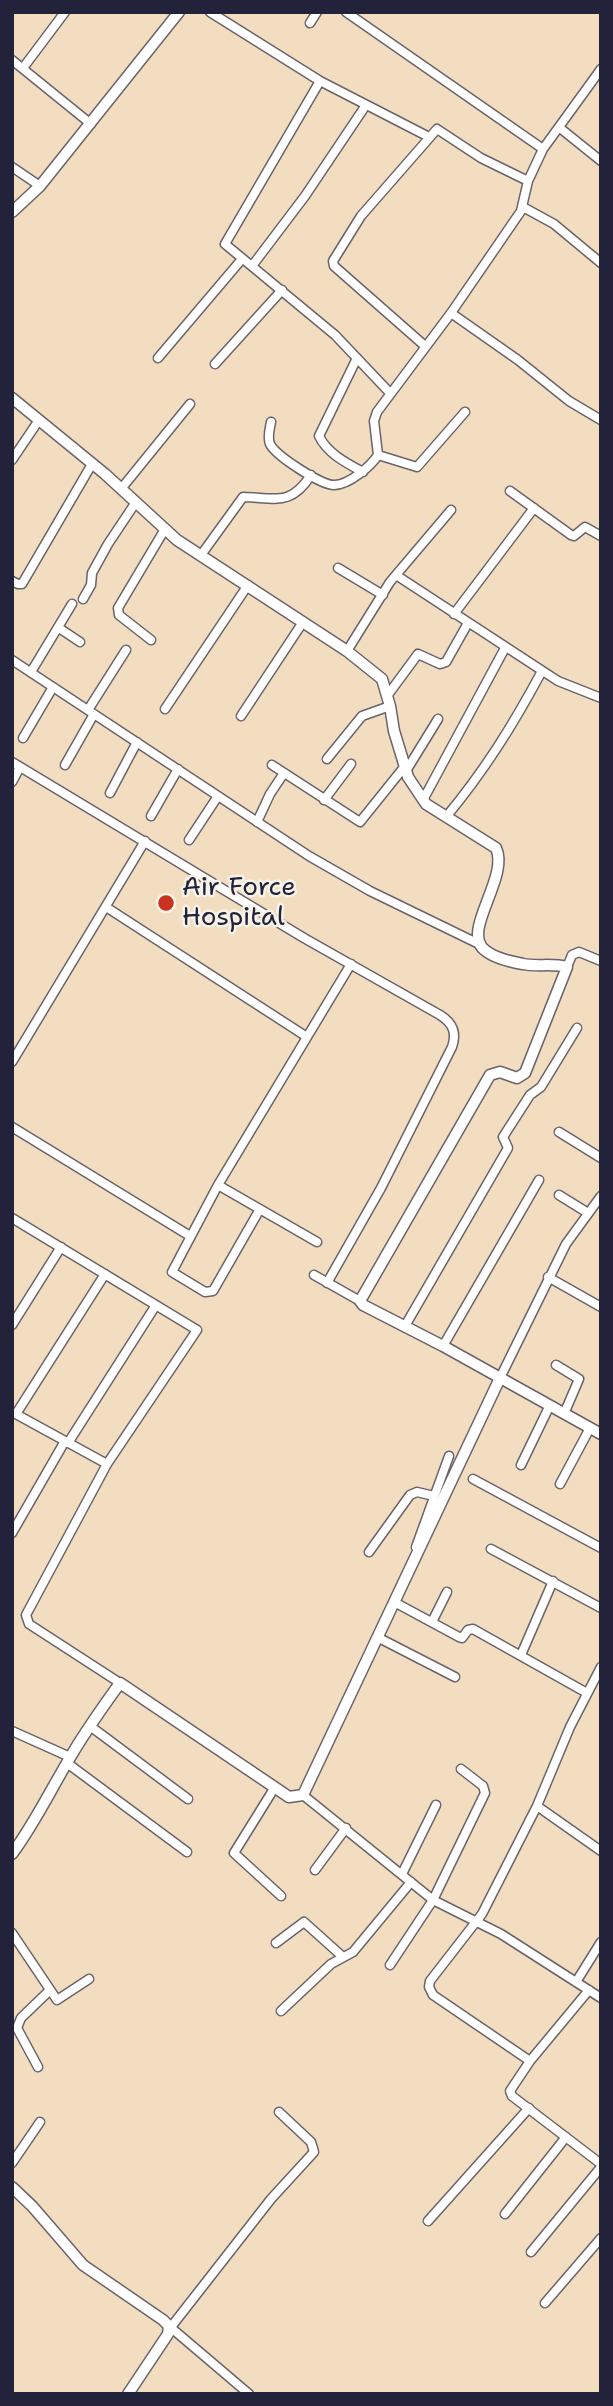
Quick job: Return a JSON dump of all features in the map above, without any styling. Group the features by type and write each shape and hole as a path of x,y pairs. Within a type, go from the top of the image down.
{"street":[{"path":"23,68 65,12"},
{"path":"12,212 40,186 179,12"},
{"path":"211,12 320,80 429,137"},
{"path":"310,23 317,12"},
{"path":"346,12 543,149"},
{"path":"12,60 91,124"},
{"path":"271,422 269,438 272,447 289,462 311,475 335,485 363,472 378,454 375,416 451,313 523,207 528,181 543,149 601,69"},
{"path":"320,80 225,241 226,247 335,335 390,393"},
{"path":"252,267 306,195 366,104"},
{"path":"560,128 601,161"},
{"path":"425,346 333,264 356,224 429,137 440,129 481,158 528,181"},
{"path":"12,167 40,186"},
{"path":"523,207 554,224 601,263"},
{"path":"158,359 242,259"},
{"path":"215,364 282,290"},
{"path":"451,313 518,360 569,401 601,420"},
{"path":"357,358 319,436 343,461 363,472"},
{"path":"12,398 92,464 177,540 347,650 382,678 406,769 423,800 496,848 500,857 497,876 477,932 479,944"},
{"path":"121,489 190,404"},
{"path":"378,454 417,467 465,412"},
{"path":"12,460 39,420"},
{"path":"12,582 22,583 92,464"},
{"path":"201,555 243,497 287,499 302,489 311,475"},
{"path":"510,491 571,535 574,536 585,527 601,536"},
{"path":"83,598 91,585 91,576 99,561 136,502"},
{"path":"454,614 534,508"},
{"path":"347,650 396,575 451,510"},
{"path":"151,640 119,615 118,608 165,529"},
{"path":"338,568 383,595"},
{"path":"396,575 565,686 601,698"},
{"path":"165,709 248,585"},
{"path":"31,673 72,604"},
{"path":"242,716 303,622"},
{"path":"327,759 362,716 389,701 418,654 440,664 446,662 468,623"},
{"path":"59,628 80,642"},
{"path":"423,800 505,648"},
{"path":"65,765 126,650"},
{"path":"12,660 309,856 370,891 479,944 487,952 525,965 566,967"},
{"path":"446,817 485,769 542,671"},
{"path":"23,738 53,687"},
{"path":"272,765 360,822 406,769 438,719"},
{"path":"110,793 137,742"},
{"path":"12,782 16,764 303,938 448,1020 452,1026 454,1040 381,1188 327,1283"},
{"path":"324,800 351,764"},
{"path":"151,816 178,769"},
{"path":"257,822 270,794 284,773"},
{"path":"189,841 218,796"},
{"path":"12,1062 145,841"},
{"path":"106,907 307,1037"},
{"path":"360,1301 490,1075 500,1072 517,1078 525,1073 572,955 579,952 601,961"},
{"path":"260,1209 213,1291 209,1293 172,1272 218,1185 351,964"},
{"path":"405,1326 508,1148 503,1137 530,1096 541,1087 577,1028"},
{"path":"12,1127 190,1236"},
{"path":"559,1132 601,1158"},
{"path":"443,1346 539,1180"},
{"path":"218,1185 317,1242"},
{"path":"559,1195 588,1213"},
{"path":"303,1795 548,1277 566,1244 601,1196"},
{"path":"12,1218 197,1330 107,1464 26,1615 29,1624 289,1797 303,1795 433,1900 476,1919 601,1998"},
{"path":"12,1325 61,1247"},
{"path":"105,1274 14,1413 107,1464"},
{"path":"314,1275 363,1305 601,1434"},
{"path":"548,1277 601,1307"},
{"path":"12,1533 66,1442 156,1305"},
{"path":"556,1366 579,1380 564,1413"},
{"path":"521,1465 550,1405"},
{"path":"560,1484 590,1428"},
{"path":"415,1550 449,1456"},
{"path":"473,1479 601,1548"},
{"path":"369,1552 410,1495 417,1492 434,1496"},
{"path":"491,1549 601,1608"},
{"path":"521,1655 553,1581"},
{"path":"432,1622 447,1592"},
{"path":"396,1603 462,1638 468,1630 473,1629 587,1693"},
{"path":"379,1637 455,1677"},
{"path":"530,2060 430,1992 430,1981 482,1914 537,1806 570,1727 601,1667"},
{"path":"12,1854 33,1825 90,1726 120,1683"},
{"path":"90,1726 188,1799"},
{"path":"12,1731 69,1760 187,1853"},
{"path":"390,1965 433,1900 485,1793 483,1786 461,1769"},
{"path":"275,1787 234,1853 281,1896"},
{"path":"402,1874 436,1805"},
{"path":"537,1806 601,1851"},
{"path":"315,1870 346,1828"},
{"path":"281,2011 331,1964 353,1952 411,1882"},
{"path":"276,1943 304,1922 343,1957"},
{"path":"12,1933 54,1998 60,2000 89,1979"},
{"path":"576,1982 601,1942"},
{"path":"531,2252 601,2165 512,2096 510,2091 530,2060 589,1990"},
{"path":"37,2067 17,2028 21,2018 49,1991"},
{"path":"428,2221 529,2109"},
{"path":"128,2394 170,2327 271,2199 314,2152 312,2142 279,2112"},
{"path":"12,2163 40,2122"},
{"path":"505,2214 566,2137"},
{"path":"12,2187 83,2265 163,2319 249,2394"},
{"path":"545,2303 601,2238"}],"place":[{"name":"Air Force Hospital","path":"166,903"}]}
